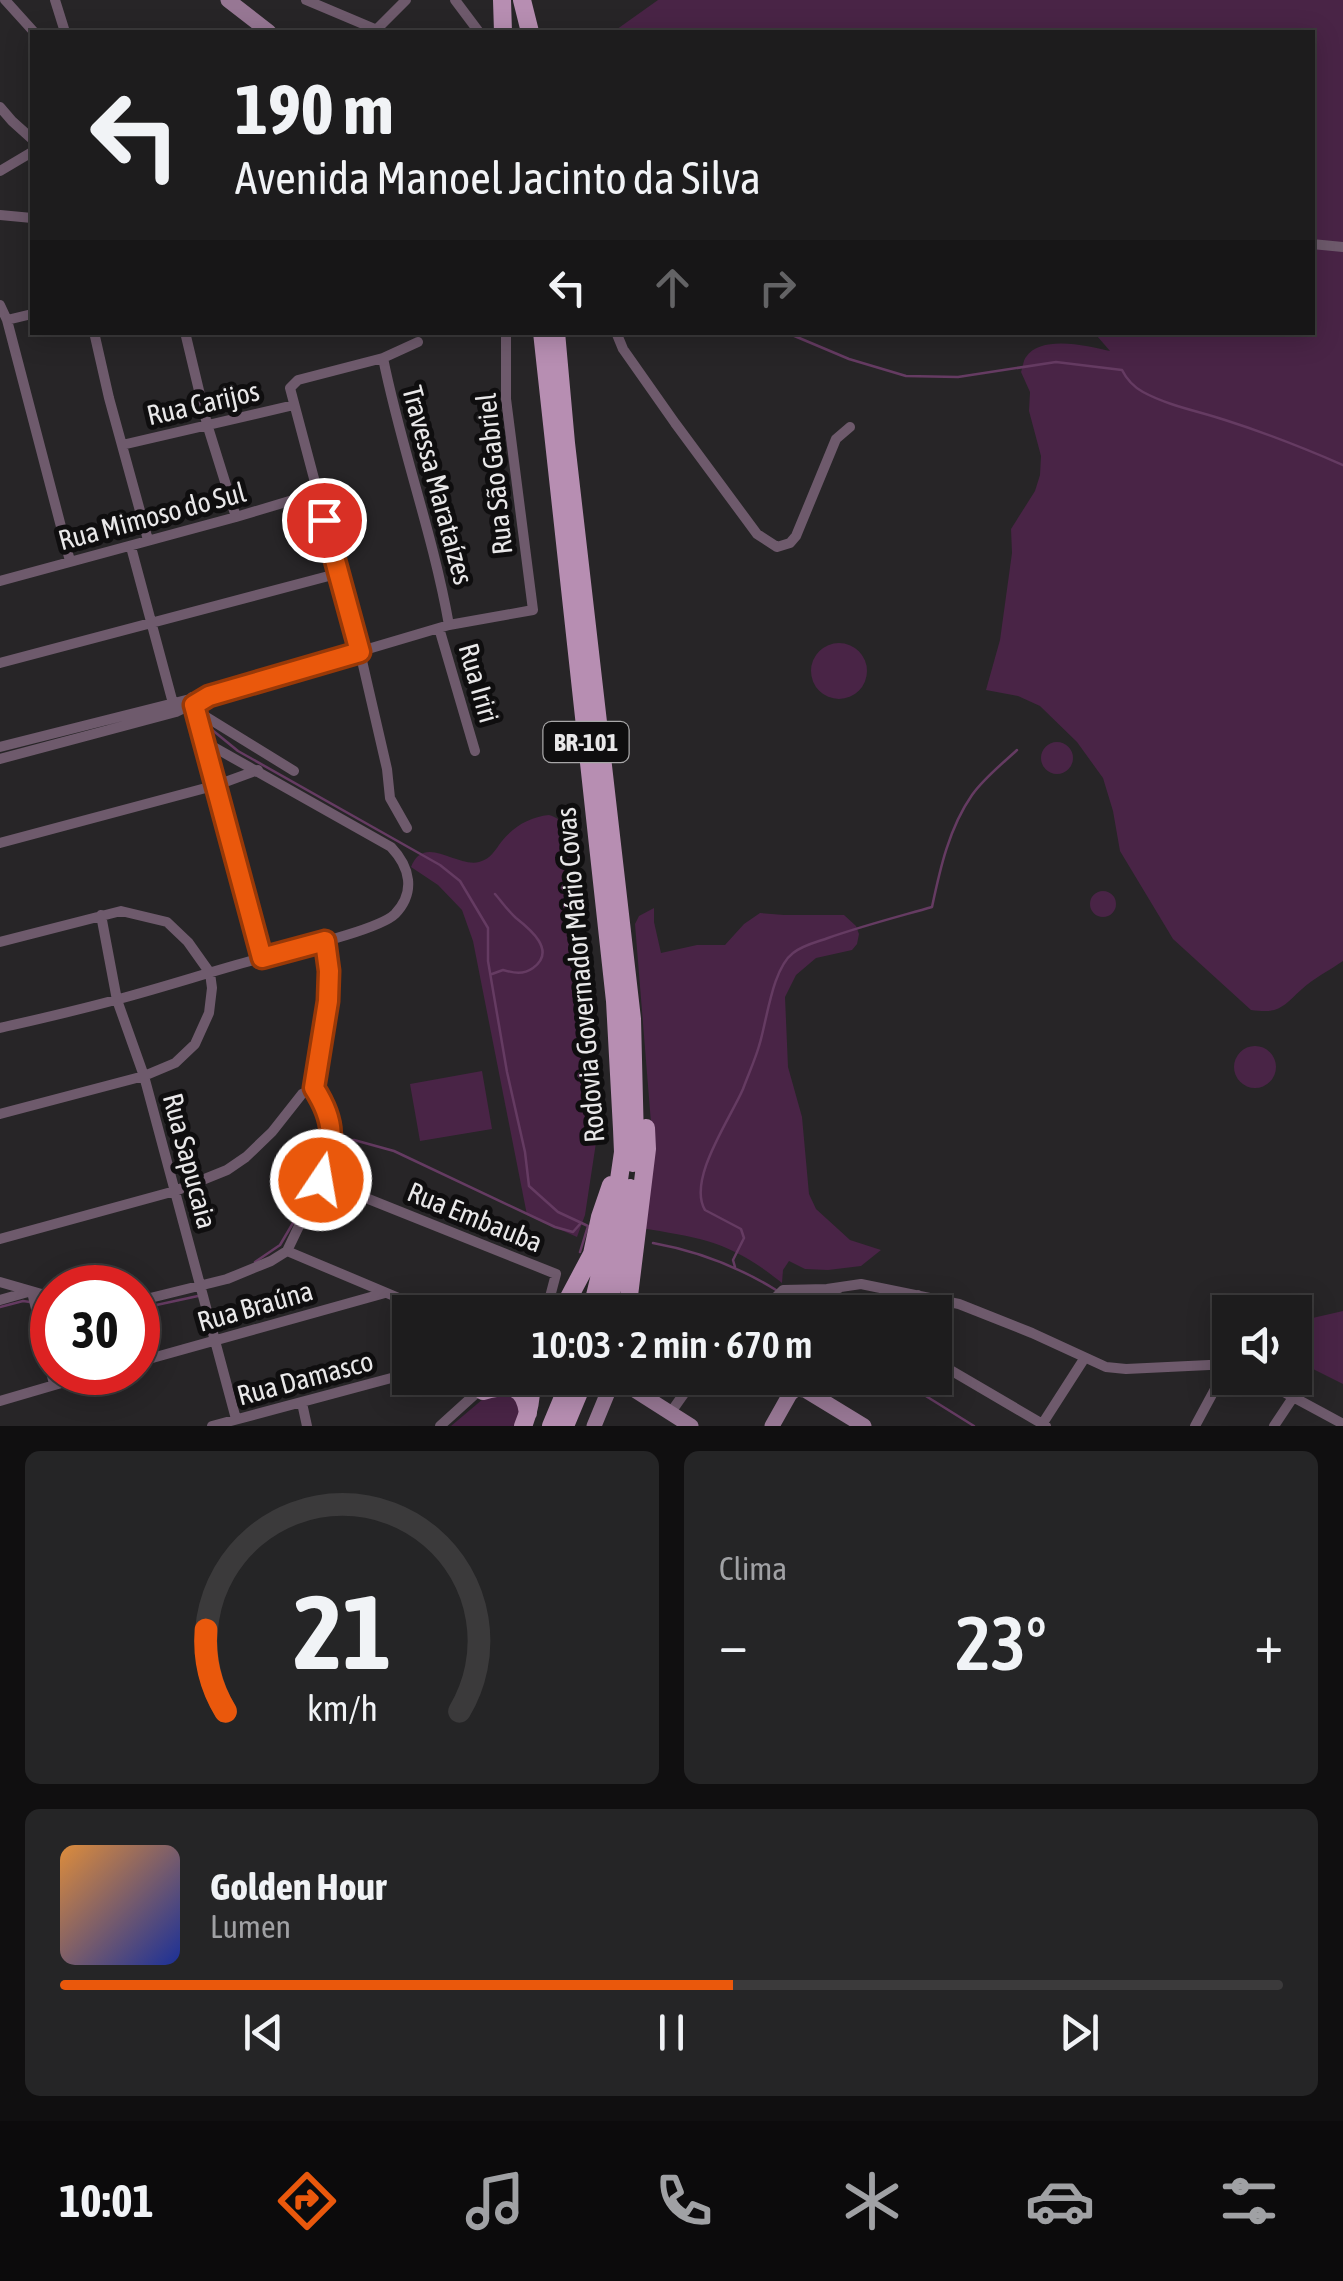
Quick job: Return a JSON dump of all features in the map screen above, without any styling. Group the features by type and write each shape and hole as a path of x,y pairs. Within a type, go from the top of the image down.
{"main road":[{"path":"502,0 502,30"},
{"path":"522,0 530,30"},
{"name":"Rodovia Governador Mário Covas","path":"542,335 615,1001 623,1152 619,1223"},
{"name":"Rodovia Governador Mário Covas","path":"556,335 632,1019 635,1141 607,1295"},
{"path":"619,1223 612,1261 622,1295"},
{"path":"575,1295 612,1261"},
{"name":"Rodovia Governador Mário Covas","path":"598,1295 612,1261"},
{"path":"523,1395 527,1402 526,1420"},
{"path":"526,1420 531,1395"},
{"path":"551,1426 564,1395"},
{"path":"565,1426 578,1395"}],"street":[{"path":"6,0 32,30"},
{"path":"55,0 63,30"},
{"path":"228,0 266,30"},
{"path":"306,0 377,30"},
{"path":"380,30 406,0"},
{"path":"456,0 478,30"},
{"path":"0,107 30,137"},
{"path":"0,170 30,153"},
{"path":"0,215 30,218"},
{"path":"1315,244 1343,246"},
{"path":"0,305 70,561"},
{"path":"7,320 30,314"},
{"path":"95,335 148,540"},
{"path":"187,335 207,424 236,518"},
{"name":"Rua São Gabriel","path":"444,626 533,610 506,399 506,335"},
{"path":"617,335 675,423 758,534 777,547 796,536 836,439 850,427"},
{"path":"407,828 390,798 360,652 290,388 298,380 383,358 418,342"},
{"name":"Travessa Marataízes","path":"383,358 440,572 444,626"},
{"name":"Rua Carijos","path":"122,445 294,405"},
{"name":"Rua Mimoso do Sul","path":"0,581 316,493"},
{"path":"131,546 174,707"},
{"path":"0,663 340,573"},
{"path":"0,747 194,704 209,696 444,626"},
{"name":"Rua Iriri","path":"444,626 475,751"},
{"path":"194,704 262,958"},
{"path":"194,704 294,771"},
{"path":"0,760 174,707"},
{"path":"0,1028 117,1000 325,941 394,915 409,887 408,871 391,847 203,741"},
{"path":"0,843 216,786 258,770"},
{"path":"0,942 122,911 166,922 188,942 210,972 212,988 209,1013 194,1044 174,1062 144,1076 0,1114"},
{"name":"Rua Sapucaia","path":"101,916 117,1000 144,1076 236,1419"},
{"path":"160,1296 227,1279 287,1251 321,1180 332,1129 327,1108 314,1088 328,1001 325,941"},
{"path":"0,1239 176,1191 227,1170 272,1132 302,1094 314,1088"},
{"name":"Rua Embauba","path":"321,1180 556,1274 550,1295"},
{"path":"287,1251 392,1296"},
{"path":"0,1282 30,1291"},
{"path":"362,1284 362,1298"},
{"path":"778,1295 783,1290 862,1284 918,1295"},
{"path":"827,1289 836,1295"},
{"path":"0,1300 30,1291"},
{"name":"Rua Braúna","path":"160,1356 385,1293"},
{"path":"952,1302 1106,1367 1212,1365"},
{"path":"952,1370 1043,1425 1084,1359"},
{"name":"Rua Damasco","path":"212,1426 392,1379"},
{"path":"772,1426 796,1388 864,1426"},
{"path":"0,1402 30,1392"},
{"path":"440,1426 476,1395"},
{"path":"594,1426 606,1395"},
{"path":"641,1395 691,1426"},
{"path":"670,1412 682,1395"},
{"path":"1195,1426 1212,1395"},
{"path":"1274,1426 1294,1396 1343,1424"},
{"path":"302,1403 307,1426"}],"shaded area":[{"path":"658,0 1343,0 1343,961 1280,1008 1251,1010 1173,939 1120,851 1103,778 1077,742 1040,706 1018,696 986,690 1000,640 1012,553 1011,529 1035,491 1040,475 1041,456 1029,411 1030,392 1021,372 1026,357 1033,350 1054,344 1110,351 1095,335 1315,335 1315,30 616,30"},
{"path":"839,643 859,651 867,671 859,691 839,699 819,691 811,671 819,651"},
{"path":"1057,742 1068,747 1073,758 1068,769 1057,774 1046,769 1041,758 1046,747"},
{"path":"549,815 563,824 569,840 578,940 586,952 602,1103 585,1215 577,1237 527,1215 473,941 462,910 438,885 411,867 417,857 432,852 470,863 483,861 517,827"},
{"path":"1103,891 1112,895 1116,904 1112,913 1103,917 1094,913 1090,904 1094,895"},
{"path":"654,908 661,953 697,945 725,945 760,913 844,915 856,926 859,934 852,950 816,958 796,975 785,997 788,1067 802,1117 809,1194 816,1209 850,1240 881,1250 861,1266 805,1269 789,1261 782,1283 732,1250 640,1228 652,1135 635,924 639,916"},
{"path":"1255,1046 1270,1052 1276,1067 1270,1082 1255,1088 1240,1082 1234,1067 1240,1052"},
{"path":"482,1071 492,1129 420,1141 410,1084"},
{"path":"1343,1311 1343,1384 1312,1368 1312,1318"},
{"path":"510,1395 522,1404 516,1426 451,1426 483,1399"}],"waterway":[{"path":"792,335 849,359 906,376 958,377 1056,362 1122,370 1134,385 1153,397 1255,430 1343,465"},
{"path":"211,729 238,751 440,865 460,881 488,928 488,961 529,1186 558,1212 588,1226 580,1252"},
{"path":"735,1267 733,1260 744,1238 741,1229 705,1210 702,1183 712,1150 756,1057 780,971 793,953 806,946 932,907 946,849 964,808 982,783 1017,750"},
{"path":"492,974 503,970 526,972 542,955 534,934 495,894"},
{"path":"332,1153 342,1142 354,1140 394,1151 555,1227 573,1232 580,1224"},
{"path":"255,1262 280,1245 306,1201"},
{"path":"653,1243 717,1260 776,1290"},
{"path":"160,1304 198,1296"},
{"path":"0,1307 30,1302"},
{"path":"924,1395 974,1426"}],"route":[{"path":"321,1180 332,1129 327,1108 314,1088 328,1001 325,941 262,958 194,705 209,696 360,652 324,520"}]}
